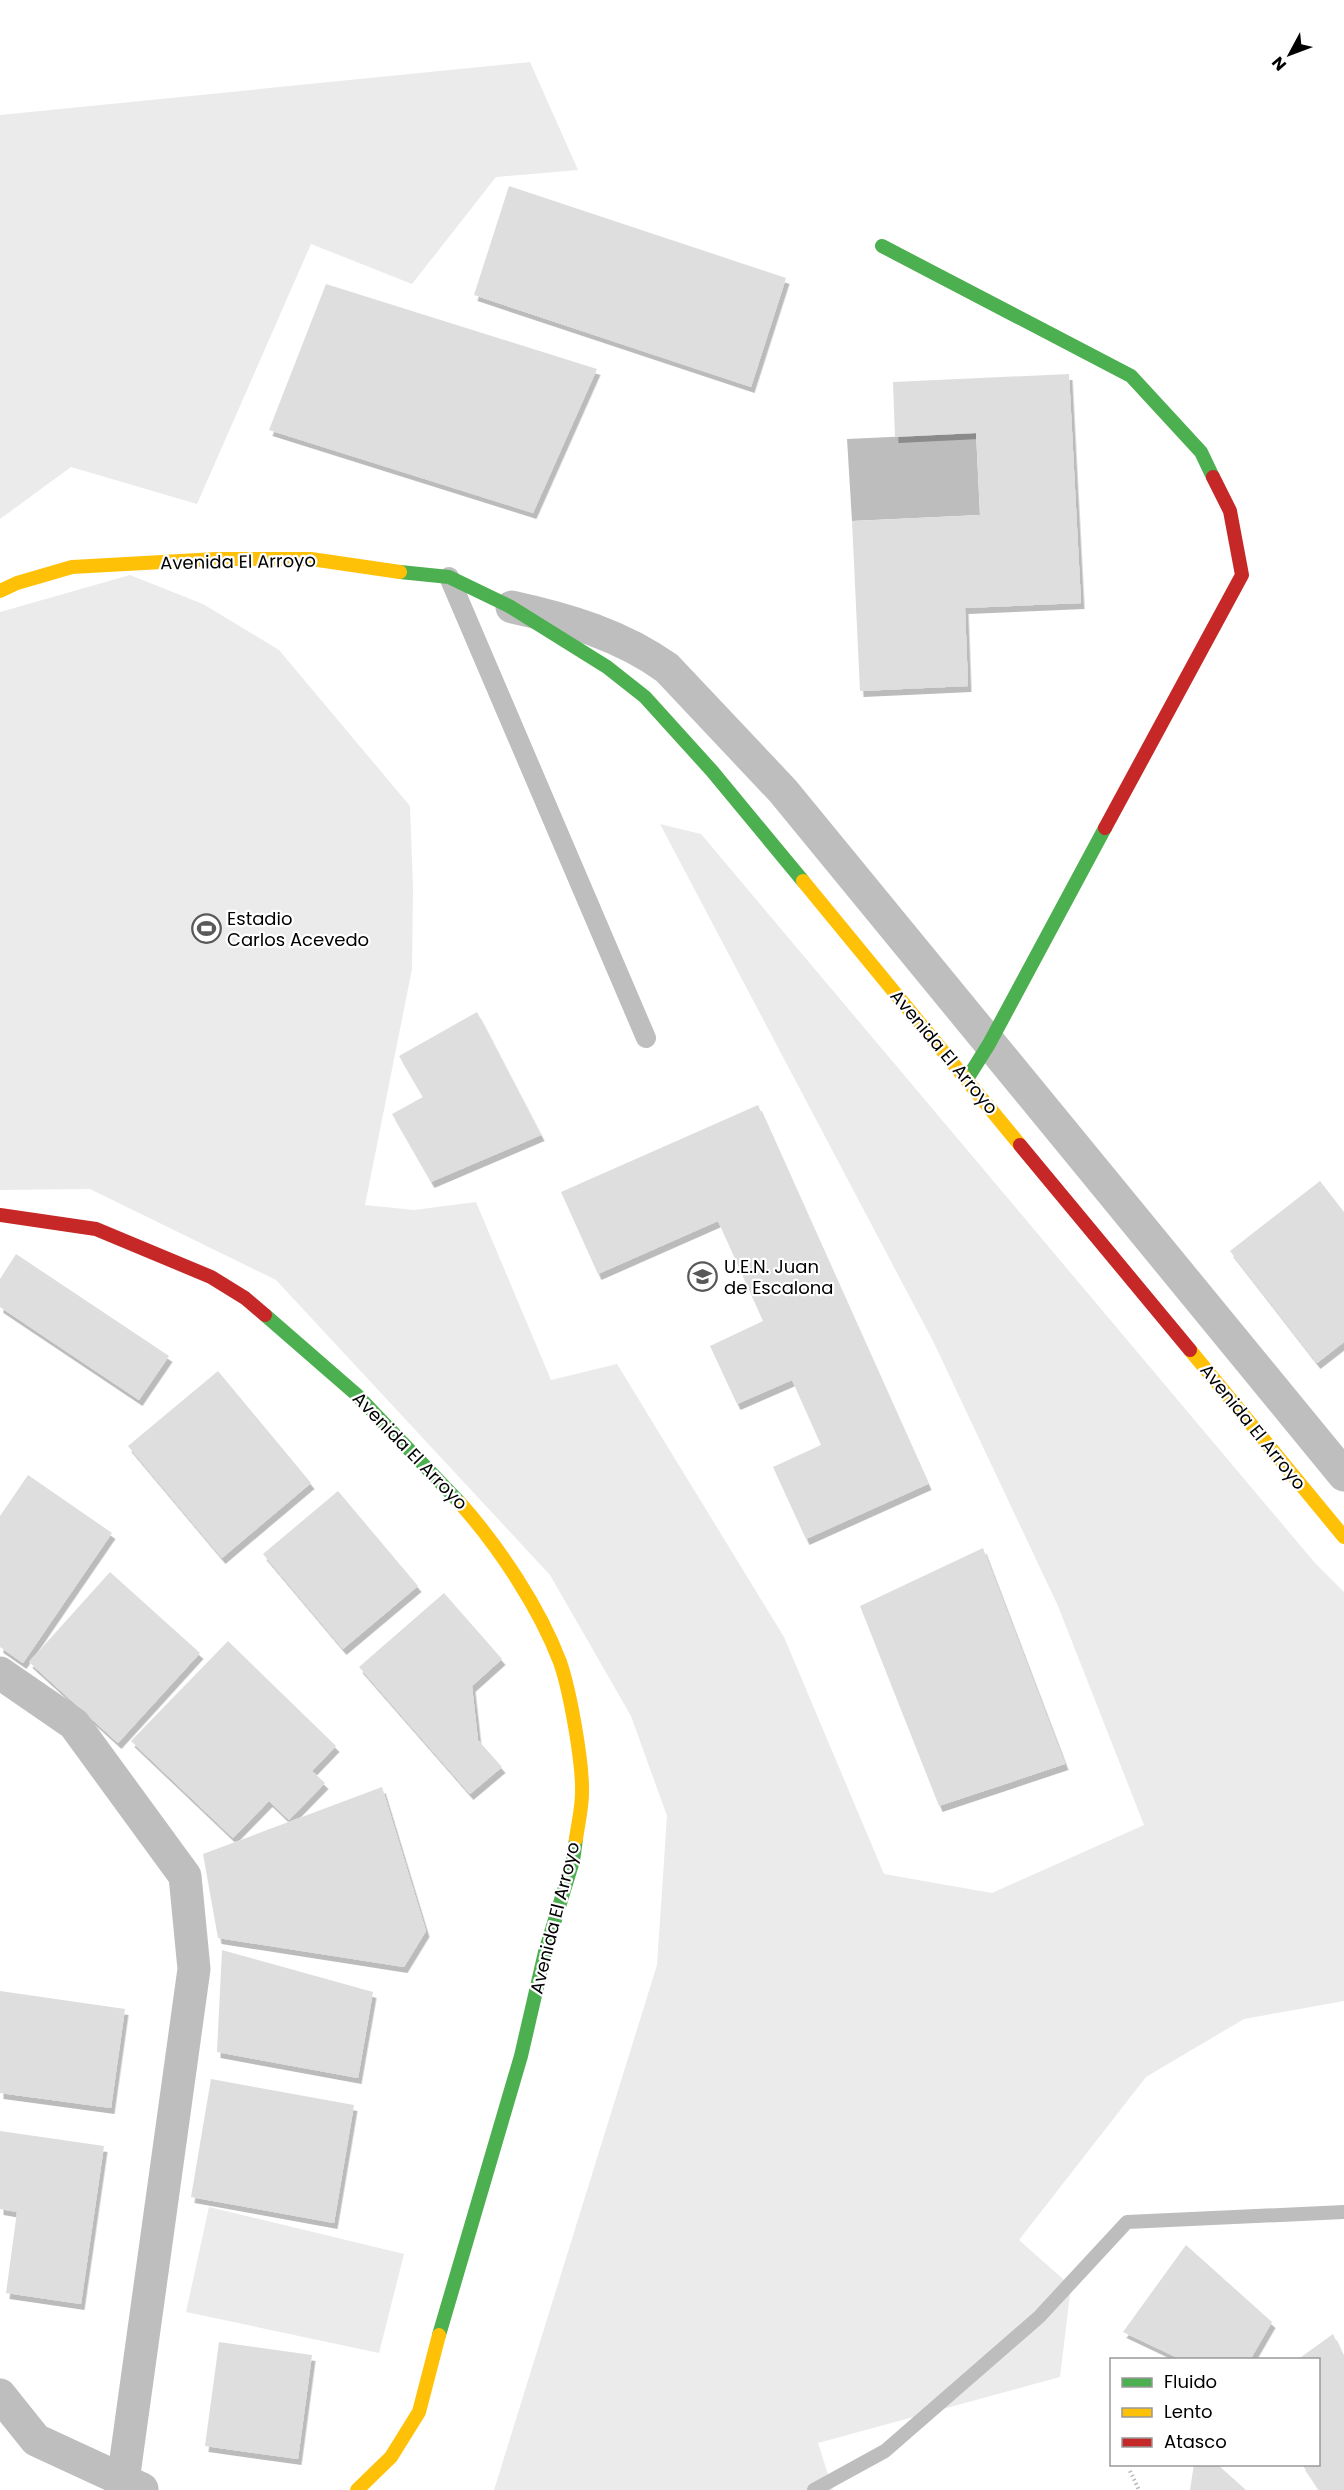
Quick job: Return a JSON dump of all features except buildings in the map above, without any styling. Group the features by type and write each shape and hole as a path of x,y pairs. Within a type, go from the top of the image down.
{"street":[{"path":"882,246 1131,376 1201,452 1230,511 1242,575 989,1044 967,1079"},
{"name":"Avenida El Arroyo","path":"0,591 17,583 72,567 216,560 311,559 385,572 449,577 509,606 607,667 645,697 712,771 1344,1537"},
{"name":"Avenida El Arroyo","path":"509,606 566,618 644,651 668,668 783,791 1344,1475"},
{"name":"Avenida El Arroyo","path":"0,1215 96,1229 211,1277 245,1298 357,1395 430,1469 484,1530 527,1597 560,1664 576,1737 582,1793 573,1861 545,1952 521,2056 454,2278 419,2412 391,2457 357,2490"},
{"path":"0,1672 74,1724 185,1876 194,1969 133,2486 36,2440 0,2396"}],"lane":[{"path":"449,577 646,1038"}],"path":[{"path":"1130,2471 1139,2490"}],"shaded area":[{"path":"530,62 578,170 496,177 412,284 311,244 197,504 71,467 0,519 0,115"},
{"path":"976,433 980,515 852,521 847,439"},
{"path":"130,575 203,604 279,650 410,806 413,888 412,969 365,1205 414,1210 476,1202 551,1380 617,1364 784,1637 884,1874 992,1893 1144,1825 1058,1606 934,1343 660,824 701,834 1315,1563 1344,1592 1344,2001 1244,2019 1146,2077 1019,2240 1071,2286 1060,2377 818,2443 833,2490 494,2490 657,1965 667,1816 631,1716 550,1575 276,1280 90,1189 0,1190 0,612"},
{"path":"209,2207 404,2254 379,2353 186,2312"}],"waterway":[{"path":"814,2490 885,2451 1039,2317 1127,2222 1344,2212"}],"traffic: fast":[{"path":"882,246 1131,376 1201,452 1213,477"},
{"path":"400,572 449,577 509,606 607,667 645,697 712,771 803,881"},
{"path":"967,1079 989,1044 1105,828"},
{"path":"265,1315 357,1395 460,1503"},
{"path":"439,2335 521,2056 545,1952 573,1861 576,1839"}],"traffic: slow":[{"path":"0,591 17,583 72,567 216,559 311,559 400,572"},
{"path":"803,881 1020,1145"},
{"path":"1190,1350 1344,1537"},
{"path":"460,1503 517,1578 541,1620 560,1662 572,1708 582,1780 581,1810 576,1839"},
{"path":"357,2490 391,2457 419,2412 439,2335"}],"traffic: jam":[{"path":"1105,828 1242,575 1230,511 1213,477"},
{"path":"1020,1145 1190,1350"},
{"path":"0,1215 96,1229 211,1277 245,1298 265,1315"}],"place":[{"name":"Estadio Carlos Acevedo","path":"206,929"},
{"name":"U.E.N. Juan de Escalona","path":"703,1277"}]}
